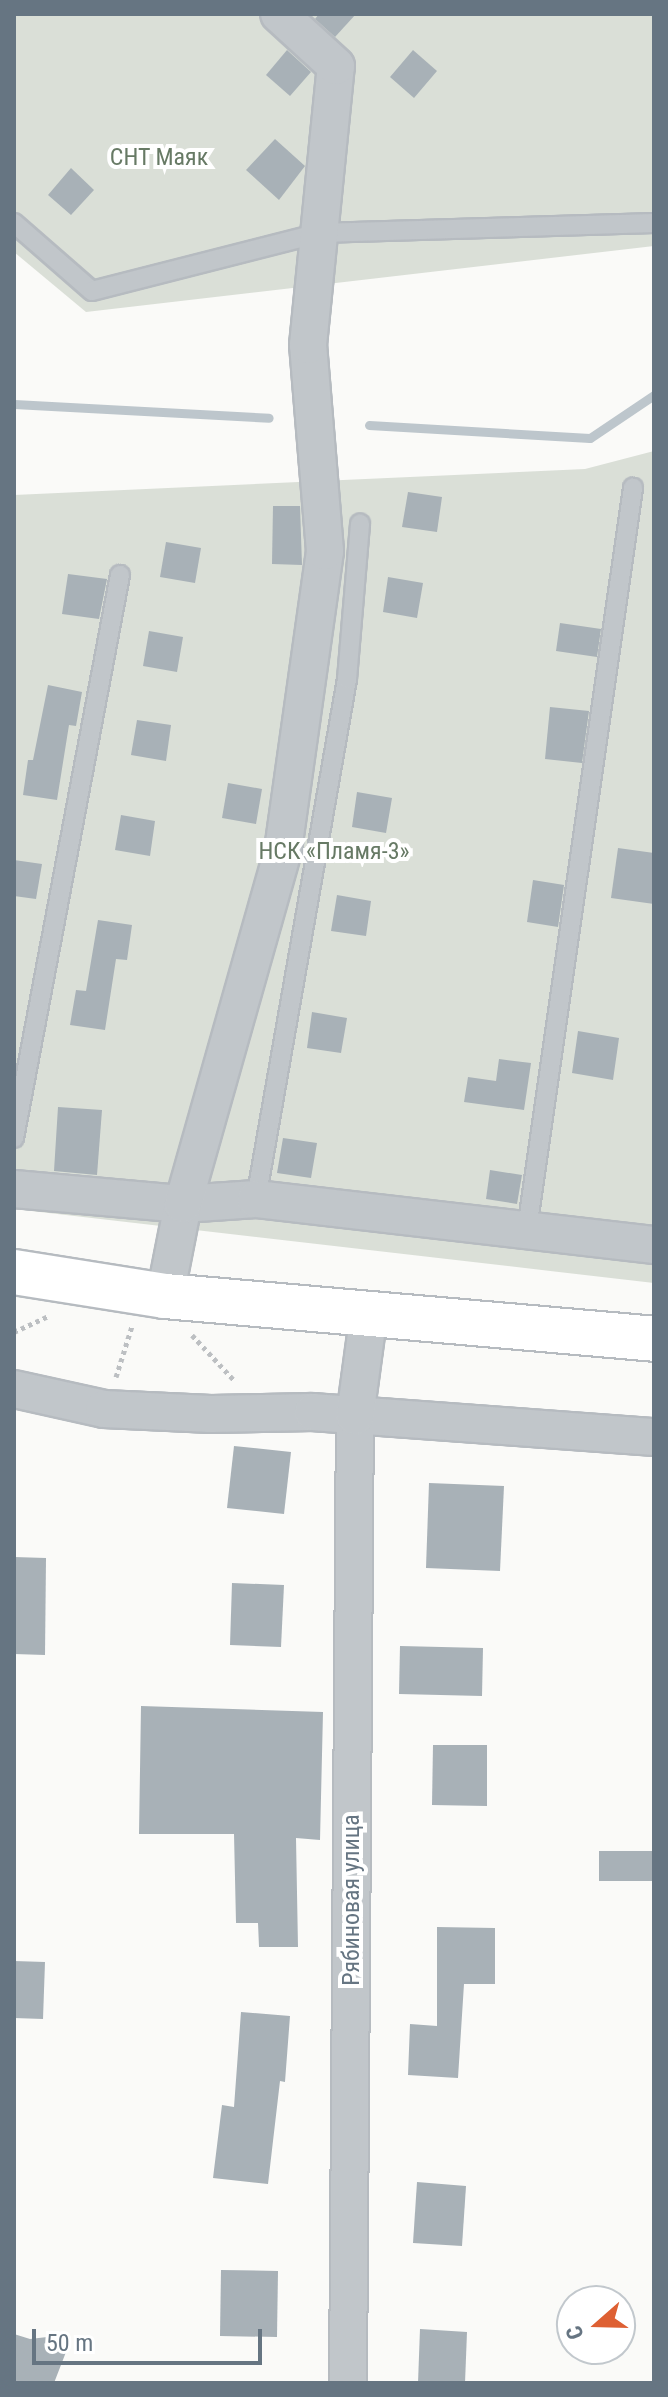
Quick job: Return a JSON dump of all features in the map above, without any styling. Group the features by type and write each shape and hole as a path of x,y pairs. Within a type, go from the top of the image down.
{"street":[{"path":"148,1306 183,1204 285,834 325,551 308,345 336,66 279,14"},
{"path":"14,1189 183,1204 256,1199 654,1245"},
{"path":"14,1272 148,1306 369,1312 654,1339"},
{"name":"Рябиновая улица","path":"348,2383 355,1416 369,1312"},
{"path":"14,1389 95,1407 355,1416 654,1437"}],"lane":[{"path":"14,223 92,291 320,233 654,223"},
{"path":"527,1229 633,488"},
{"path":"256,1199 347,679 360,524"},
{"path":"14,1138 120,575"}],"path":[{"path":"95,1407 119,1372 133,1332 148,1306"},
{"path":"190,1333 265,1413"}],"green space":[{"name":"СНТ Маяк","path":"14,14 654,14 654,246 86,312 14,252"},
{"name":"НСК «Пламя-3»","path":"654,451 654,1283 14,1209 14,495 585,469"}],"building":[{"path":"319,14 356,14 335,37 315,19"},
{"path":"287,50 311,72 290,96 266,75"},
{"path":"413,50 437,71 414,98 390,77"},
{"path":"275,139 305,166 279,200 246,170"},
{"path":"71,168 94,190 71,215 48,195"},
{"path":"408,492 442,497 437,532 402,527"},
{"path":"273,506 300,506 302,565 272,564"},
{"path":"166,542 201,548 195,583 160,577"},
{"path":"68,574 107,579 99,619 62,614"},
{"path":"388,577 423,583 417,618 383,612"},
{"path":"560,623 601,629 597,657 556,651"},
{"path":"149,631 183,637 177,672 143,666"},
{"path":"48,685 82,692 76,726 69,725 57,800 23,795 28,760 33,760"},
{"path":"550,707 589,711 582,763 545,759"},
{"path":"137,720 171,725 166,761 131,755"},
{"path":"228,783 262,789 256,824 222,818"},
{"path":"357,792 392,798 386,833 352,827"},
{"path":"121,815 155,821 150,856 115,850"},
{"path":"618,848 654,853 654,904 611,898"},
{"path":"14,860 42,864 36,899 14,896"},
{"path":"533,880 564,885 558,927 527,922"},
{"path":"337,895 371,901 366,936 331,931"},
{"path":"98,920 132,925 127,960 116,959 105,1030 70,1025 76,990 86,991"},
{"path":"312,1012 347,1018 341,1053 307,1048"},
{"path":"578,1031 619,1038 613,1080 572,1073"},
{"path":"499,1059 531,1063 524,1110 464,1102 468,1077 496,1081"},
{"path":"58,1107 102,1110 97,1175 54,1171"},
{"path":"283,1138 317,1143 311,1178 277,1173"},
{"path":"490,1170 522,1175 517,1204 486,1199"},
{"path":"234,1446 291,1452 284,1514 227,1508"},
{"path":"429,1483 504,1486 500,1571 426,1568"},
{"path":"14,1557 46,1558 45,1655 14,1654"},
{"path":"232,1583 284,1585 281,1647 230,1645"},
{"path":"400,1646 483,1648 482,1696 399,1694"},
{"path":"141,1706 323,1712 320,1840 296,1838 298,1947 259,1947 258,1923 236,1923 234,1834 139,1834"},
{"path":"433,1745 487,1745 487,1806 432,1805"},
{"path":"599,1851 654,1851 654,1881 599,1881"},
{"path":"437,1927 495,1928 495,1984 464,1984 458,2078 408,2075 410,2024 437,2026"},
{"path":"14,1961 45,1962 43,2019 14,2018"},
{"path":"241,2012 290,2016 285,2082 280,2081 268,2184 213,2178 222,2105 234,2107"},
{"path":"417,2182 466,2186 462,2246 413,2243"},
{"path":"221,2270 278,2271 277,2337 220,2336"},
{"path":"420,2329 467,2332 465,2383 418,2383"},
{"path":"14,2334 30,2339 56,2336 63,2343 66,2352 54,2383 14,2383"}],"waterway":[{"path":"369,425 590,438 654,395"},
{"path":"14,404 269,418"}]}
